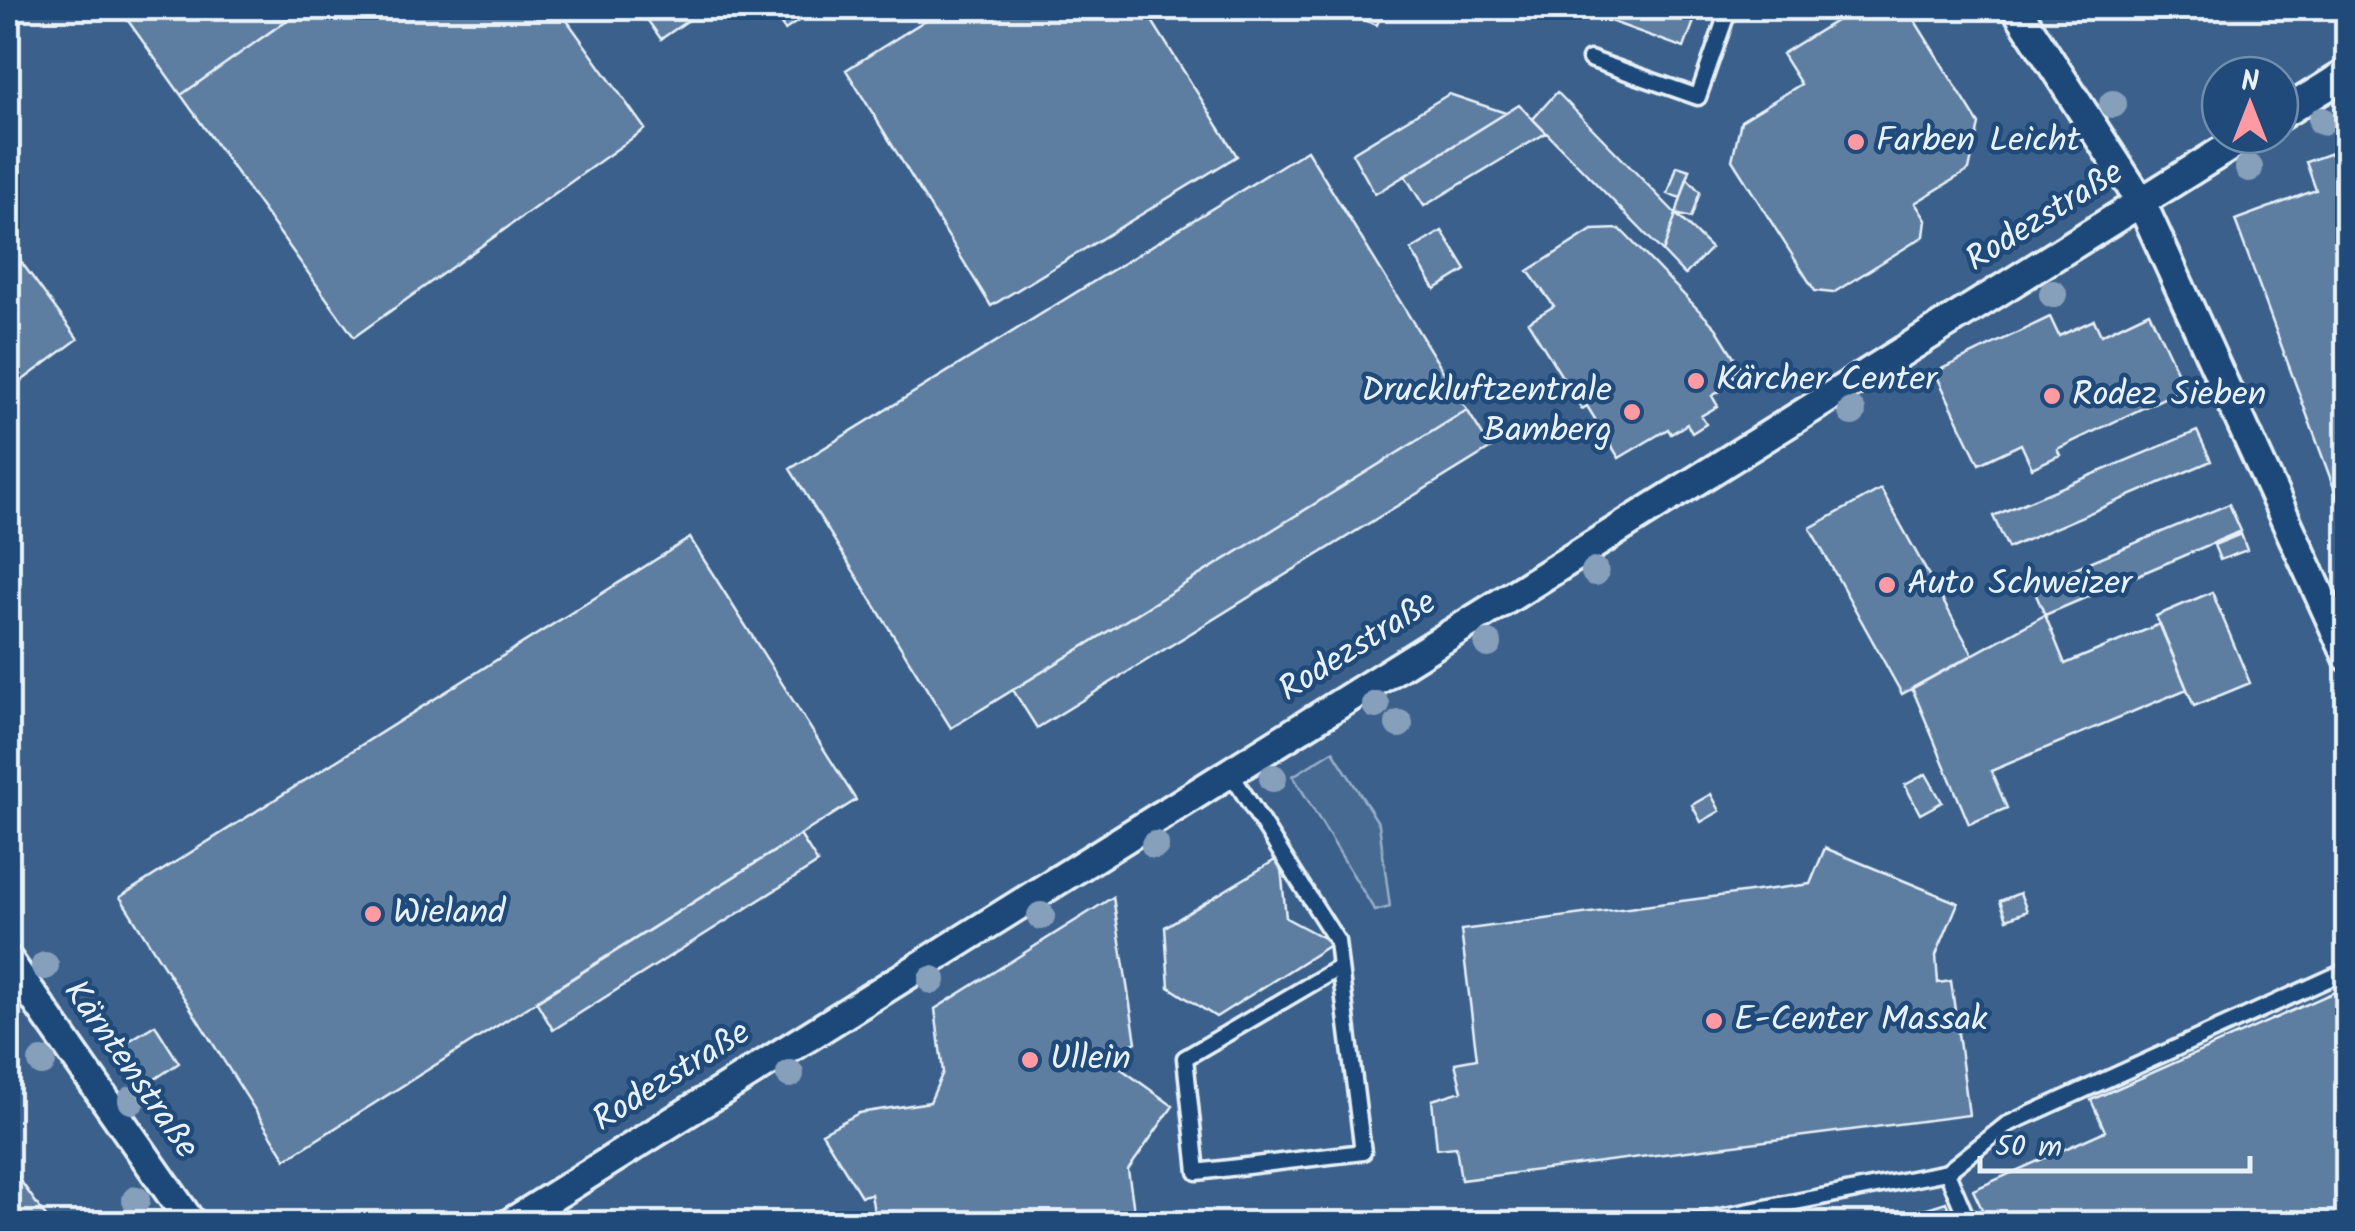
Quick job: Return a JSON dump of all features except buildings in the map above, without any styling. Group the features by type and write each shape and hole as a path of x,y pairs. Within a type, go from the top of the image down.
{"street":[{"path":"2016,8 2141,202 2348,657"},
{"path":"2300,103 2348,73"},
{"name":"Rodezstraße","path":"509,1224 2216,155"},
{"name":"Kärntenstraße","path":"8,961 192,1224"}],"lane":[{"path":"1590,59 1698,97 1730,8"},
{"path":"1230,772 1337,941 1363,1152 1197,1172 1185,1058 1340,967"},
{"path":"1685,1224 1947,1172 2006,1125 2348,970"},
{"path":"1947,1172 1969,1224"}],"shaded area":[{"path":"8,8 2347,8 2347,1223 8,1223"},
{"path":"1333,751 1379,824 1390,907 1375,911 1293,776"}],"place":[{"name":"Farben Leicht","path":"1856,142"},
{"name":"Kärcher Center","path":"1696,381"},
{"name":"Rodez Sieben","path":"2052,396"},
{"name":"Druckluftzentrale Bamberg","path":"1632,412"},
{"name":"Auto Schweizer","path":"1887,585"},
{"name":"Wieland","path":"373,914"},
{"name":"E-Center Massak","path":"1714,1021"},
{"name":"Ullein","path":"1030,1060"}]}
